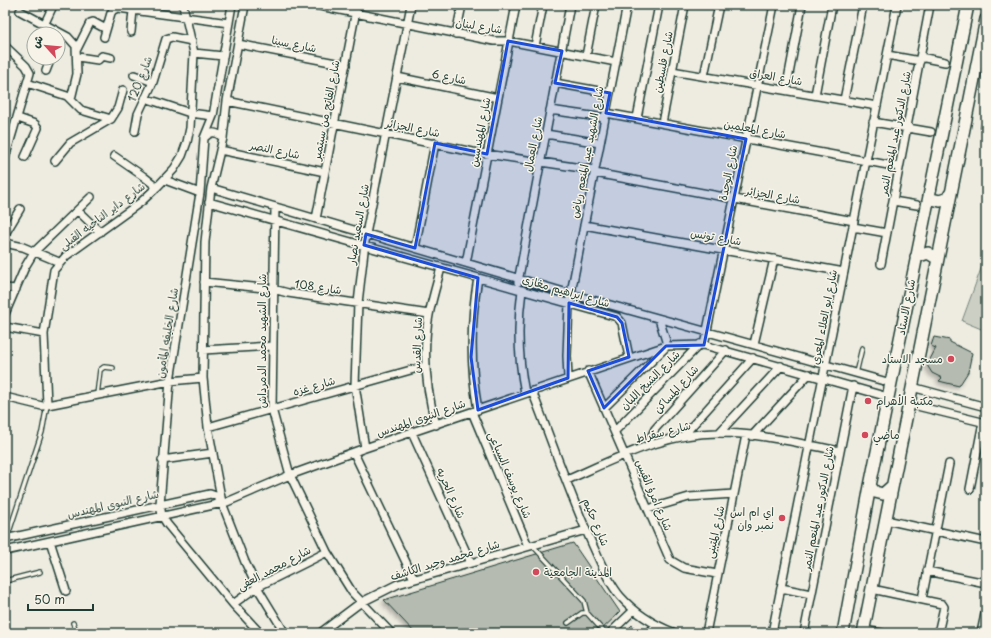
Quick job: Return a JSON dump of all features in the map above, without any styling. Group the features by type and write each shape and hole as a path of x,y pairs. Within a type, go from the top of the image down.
{"main road":[{"name":"شارع الاستاد","path":"843,633 890,383 968,5"},
{"name":"شارع الاستاد","path":"863,631 986,19"},
{"path":"929,196 940,202 948,198 950,194"},
{"path":"916,256 928,253 938,259"},
{"path":"870,486 872,490 879,494 886,492 892,486"},
{"path":"857,562 868,558 876,564"}],"street":[{"path":"45,23 52,8 51,5"},
{"name":"شارع داير الناحيه القبلى","path":"47,405 44,334 53,274 59,262 141,202 165,180 182,156 190,128 194,53 183,5"},
{"name":"شارع الخليفه المأمون","path":"232,5 213,116 204,138 200,193 170,381 162,460 160,504 162,516 166,524 233,604 260,633"},
{"path":"245,5 227,101 223,138 209,202 205,242 203,378 208,427 222,503 245,562 257,587 285,633"},
{"name":"شارع لبنان","path":"315,5 456,34 500,42 508,41 616,62"},
{"name":"شارع الفاتح من سبتمبر","path":"316,219 357,5"},
{"name":"شارع السعيد نصار","path":"365,448 355,386 358,303 364,245 411,5"},
{"path":"456,34 462,5"},
{"name":"شارع المهندسين","path":"466,263 516,5"},
{"path":"534,46 543,5"},
{"name":"شارع العمال","path":"528,392 521,372 518,331 518,278 570,5"},
{"path":"586,56 596,5"},
{"name":"شارع الشهيد عبد المنعم رياض","path":"568,378 567,356 569,303 627,5"},
{"path":"637,118 659,5"},
{"name":"شارع فلسطين","path":"662,123 685,5"},
{"path":"704,76 719,5"},
{"name":"شارع الوحدة","path":"702,345 707,331 774,5"},
{"path":"786,90 802,5"},
{"path":"815,95 832,5"},
{"path":"844,100 863,5"},
{"name":"شارع ابو العلاء المعري","path":"772,633 897,5"},
{"name":"شارع الدكتور عبد المنعم النمر","path":"881,264 930,5"},
{"path":"104,37 111,13 114,9 133,10 229,23"},
{"path":"131,32 133,10"},
{"path":"20,11 49,26"},
{"path":"71,99 76,80 77,53 90,23 93,22 106,29"},
{"path":"66,37 71,39 77,53 98,60 102,56 111,58"},
{"name":"شارع 120","path":"135,131 138,114 153,82 166,39 172,37 192,41"},
{"name":"شارع سينا","path":"238,44 346,65"},
{"path":"5,158 30,74 28,68 6,49"},
{"path":"194,53 223,56"},
{"path":"887,55 945,62"},
{"path":"46,71 48,66"},
{"name":"شارع العراق","path":"672,70 876,106"},
{"path":"134,75 153,82"},
{"name":"شارع 6","path":"397,78 498,98"},
{"path":"27,83 67,96 81,110 111,119"},
{"path":"555,83 610,93"},
{"path":"55,161 70,143 111,119 118,108 123,90"},
{"path":"145,98 190,113 213,116"},
{"name":"شارع الجزائر","path":"227,101 386,134 487,153 541,161 887,232"},
{"name":"شارع المعلمين","path":"550,110 637,118 899,167"},
{"path":"18,118 35,124 38,128 24,157"},
{"path":"873,122 931,132"},
{"path":"204,138 214,132 219,133 223,138"},
{"path":"546,134 600,143"},
{"path":"415,248 435,143"},
{"name":"شارع النصر","path":"220,150 325,172"},
{"path":"114,156 157,187"},
{"path":"165,180 200,193"},
{"name":"شارع ابراهيم مغازى","path":"211,188 571,294 890,383"},
{"path":"5,314 25,267 34,252 90,198"},
{"path":"893,201 917,205"},
{"name":"شارع ابراهيم مغازى","path":"209,202 613,316 622,323 629,357"},
{"name":"شارع الشهيد محمد الدمرداش","path":"276,207 273,289 272,409 290,475 327,552 347,586 360,602 391,633"},
{"path":"5,234 20,209"},
{"path":"78,211 100,232"},
{"name":"شارع تونس","path":"584,225 844,272"},
{"path":"5,243 59,262"},
{"path":"754,344 774,259"},
{"name":"شارع القدس","path":"436,425 431,405 426,366 429,314 442,268"},
{"path":"475,411 471,357 474,304 478,278"},
{"name":"شارع 108","path":"204,282 273,289 288,293 429,314"},
{"path":"5,288 16,289"},
{"path":"659,319 666,346"},
{"path":"5,327 44,334"},
{"path":"629,357 666,346 702,345 726,350 888,396"},
{"name":"شارع الشيخ اللبان","path":"615,431 702,345"},
{"path":"203,350 272,346"},
{"path":"604,408 666,346"},
{"name":"شارع المساكن","path":"647,446 655,429 726,350"},
{"name":"شارع النبوى المهندس","path":"5,551 222,503 290,475 365,448 436,425 629,357"},
{"path":"683,436 753,358"},
{"name":"شارع غزه","path":"208,427 426,366"},
{"path":"719,433 781,366"},
{"name":"شارع امرؤ القيس","path":"588,371 670,560 684,568 717,574"},
{"path":"749,435 809,374"},
{"path":"5,397 36,405 47,405 170,381 203,378"},
{"name":"شارع الدكتور عبد المنعم النمر","path":"804,633 853,386"},
{"path":"912,388 986,406"},
{"name":"شارع حكيم","path":"528,392 567,480 586,530 607,576 619,596 634,610 657,625 675,633"},
{"path":"909,404 985,422 970,489"},
{"name":"شارع يوسف السباعى","path":"475,411 530,546"},
{"name":"شارع الحريه","path":"412,432 471,563"},
{"name":"شارع سقراط","path":"567,480 625,454 683,436 719,433 749,435 840,451"},
{"name":"شارع المتبنى","path":"706,633 734,494 749,435"},
{"path":"162,460 213,453"},
{"path":"354,453 414,579"},
{"path":"922,600 949,464"},
{"name":"شارع النبوى المهندس","path":"6,541 160,504 210,494 219,498 222,503"},
{"path":"648,509 689,497 734,494"},
{"path":"886,520 986,542"},
{"name":"شارع محمد وحيد الكاشف","path":"320,633 360,602 379,592 414,579 586,530"},
{"path":"50,541 66,591"},
{"name":"شارع محمد العفى","path":"233,604 257,587 327,552"},
{"path":"927,570 986,582"},
{"path":"781,588 811,594"},
{"path":"872,589 943,605 938,633"},
{"path":"980,633 986,609"},
{"path":"610,633 634,610"},
{"path":"648,633 657,625"},
{"path":"863,631 882,633"}],"lane":[{"path":"983,128 986,114"},
{"path":"856,373 862,348"},
{"path":"97,395 100,370 104,367 113,368"},
{"path":"6,541 42,432 47,405"},
{"path":"530,546 584,601 587,613 605,633"},
{"path":"5,581 40,572"},
{"path":"568,623 582,613 587,613"},
{"path":"73,623 77,633"}],"highlighted area":[{"path":"508,41 562,51 555,83 610,93 606,113 746,139 704,345 666,346 604,408 588,371 629,357 622,323 617,317 569,303 568,378 478,410 471,357 478,278 364,245 366,234 415,248 435,143 487,154"}],"shaded area":[{"path":"986,255 986,331 962,321"}],"building":[{"name":"مسجد الاستاد","path":"934,337 950,340 950,342 972,353 968,372 959,386 939,381 942,378 932,373 927,365 936,348 931,346"},
{"name":"المدينة الجامعية","path":"573,543 620,612 598,633 415,633 384,600"},
{"path":"632,625 639,633 624,633"}],"place":[{"name":"مسجد الاستاد","path":"951,359"},
{"name":"مكتبة الأهرام","path":"868,401"},
{"name":"ماضي","path":"865,435"},
{"name":"اي ام اس نمبر وان","path":"782,518"},
{"name":"المدينة الجامعية","path":"536,572"}]}
